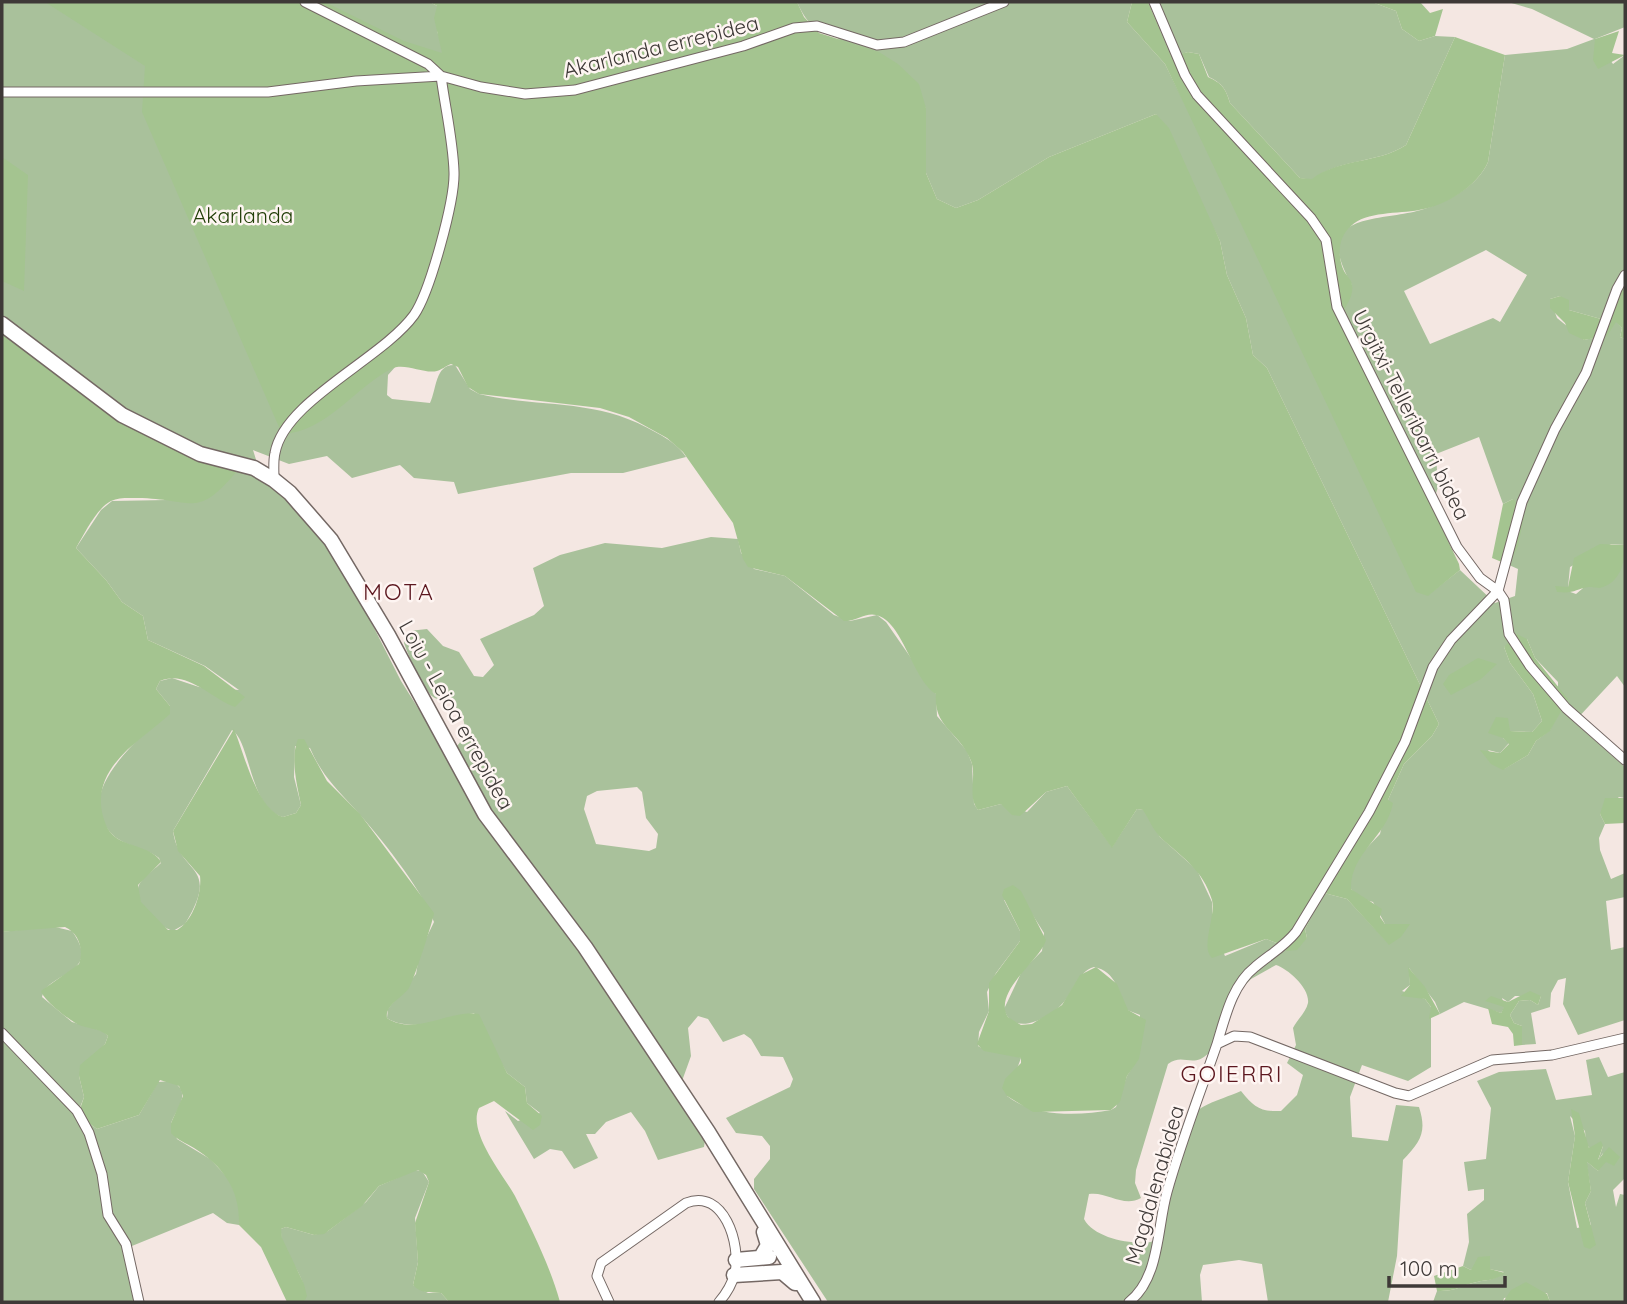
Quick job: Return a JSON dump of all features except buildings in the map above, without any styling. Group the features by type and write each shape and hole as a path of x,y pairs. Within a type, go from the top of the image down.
{"main road":[{"name":"Loiu - Leioa errepidea","path":"2,324 122,415 200,454 254,468 274,480 290,493 331,540 388,635 485,814 585,947 708,1132 815,1302"},
{"name":"Loiu - Leioa errepidea","path":"708,1132 784,1258 790,1261 815,1302"},
{"path":"722,1158 768,1240 758,1258 748,1266 753,1274"},
{"path":"735,1268 758,1258 784,1258"},
{"path":"735,1268 753,1274 787,1273 815,1302"}],"street":[{"path":"274,480 278,443 303,409 384,347 413,316 423,300 450,205 454,173 440,76 428,64 305,2"},
{"name":"Akarlanda errepidea","path":"2,92 268,92 356,81 440,76 525,94 575,90 743,46 794,28 817,26 877,45 904,42 1004,2"},
{"name":"Urgitxi-Telleribarri bidea","path":"1154,2 1185,75 1197,95 1311,218 1326,240 1338,307 1364,364 1457,547 1480,578 1498,591"},
{"path":"1625,275 1615,293 1586,373 1555,429 1522,502 1498,591 1504,600 1514,646 1566,708 1625,760"},
{"name":"Magdalenabidea","path":"1129,1302 1137,1296 1147,1275 1157,1246 1166,1195 1240,983 1253,968 1285,946 1296,932 1369,812 1405,742 1433,667 1451,640 1498,591"},
{"path":"2,1033 77,1111 89,1133 102,1174 108,1216 126,1244 139,1302"},
{"path":"1217,1044 1234,1035 1250,1037 1409,1096 1492,1060 1552,1055 1625,1038"},
{"path":"609,1302 597,1276 601,1263 686,1203 700,1199 713,1205 729,1223 734,1239 735,1268 719,1302"}],"green space":[{"name":"Akarlanda","path":"2,2 430,2 437,6 437,31 508,241 388,375 387,395 392,399 430,403 440,373 444,368 455,365 470,389 479,394 613,414 661,435 677,446 686,457 623,473 571,473 458,494 454,482 414,478 400,465 352,478 327,456 289,464 253,450 258,466 321,537 368,616 401,681 437,738 455,748 463,737 463,717 454,706 429,693 404,643 404,637 409,631 427,629 443,646 459,652 474,676 483,677 494,665 480,639 534,615 544,606 533,568 560,555 605,543 662,548 711,537 738,539 741,553 754,569 785,576 834,615 850,621 877,615 886,622 936,694 937,716 967,751 972,764 974,804 978,810 1001,804 1027,812 1046,792 1067,786 1112,847 1137,809 1144,810 1160,837 1197,870 1212,902 1212,926 1225,956 1266,939 1279,944 1307,938 1305,929 1324,893 1347,899 1389,944 1398,926 1385,924 1373,902 1362,899 1351,889 1350,874 1360,855 1380,834 1388,800 1404,764 1432,736 1439,724 1267,368 1253,355 1246,318 1227,275 1220,241 1156,114 1049,157 978,200 956,208 937,199 926,173 926,108 836,37 812,25 797,2 1132,2 1127,22 1165,64 1428,595 1460,570 1495,603 1515,596 1518,569 1509,565 1513,499 1503,504 1479,437 1436,454 1438,487 1432,506 1341,315 1352,285 1341,260 1339,243 1344,231 1356,224 1434,206 1462,192 1477,178 1488,162 1505,55 1567,49 1594,39 1532,9 1508,2 1625,2 1625,27 1595,39 1613,64 1625,55 1625,270 1612,288 1601,319 1569,310 1560,296 1550,299 1557,318 1584,340 1593,338 1616,321 1622,328 1620,337 1625,339 1625,545 1611,544 1570,567 1568,587 1556,587 1576,594 1625,553 1625,687 1617,676 1574,722 1625,767 1625,798 1619,797 1600,814 1605,824 1599,838 1600,850 1611,879 1625,873 1625,897 1606,901 1611,950 1625,947 1625,1020 1578,1035 1563,1004 1566,978 1558,980 1551,993 1550,1007 1531,1013 1536,1044 1522,1045 1522,1026 1514,1023 1510,1015 1519,1001 1530,1000 1538,1005 1541,996 1515,996 1508,1002 1502,998 1505,1007 1501,1013 1464,1002 1440,1014 1435,1002 1409,968 1410,985 1402,991 1425,999 1431,1007 1431,1067 1408,1081 1362,1065 1350,1097 1352,1137 1388,1141 1396,1105 1419,1107 1421,1116 1421,1136 1403,1160 1397,1256 1388,1302 1268,1302 1262,1264 1239,1260 1203,1265 1200,1275 1202,1302 828,1302 754,1189 754,1179 770,1159 770,1146 762,1136 736,1133 726,1118 790,1087 793,1079 783,1057 761,1056 751,1039 744,1034 723,1042 708,1019 698,1016 688,1028 691,1056 682,1081 705,1140 704,1147 658,1160 645,1131 631,1112 606,1122 595,1134 586,1134 598,1158 574,1169 562,1151 550,1149 534,1159 505,1111 518,1121 540,1113 527,1103 525,1087 507,1073 474,1013 418,1025 387,1018 388,1009 416,974 420,951 434,922 398,862 329,780 310,748 295,746 294,777 301,805 296,813 283,817 272,811 263,801 243,747 232,730 173,831 177,845 199,880 200,890 195,904 185,924 173,931 149,914 140,902 138,889 144,878 161,863 153,854 116,838 111,833 101,816 100,799 106,781 130,747 170,706 156,689 160,681 172,678 199,687 239,690 205,666 148,640 143,616 122,602 76,548 101,510 112,501 167,500 127,413 2,325","holes":["1486,250 1527,275 1500,322 1493,318 1430,344 1404,291","1527,639 1535,658 1558,682 1558,715 1550,730 1536,741 1528,755 1504,769 1488,750 1500,753 1509,743 1503,738 1510,731 1532,732 1542,721 1533,694 1510,663 1504,647","637,787 642,792 646,818 658,834 656,848 649,851 596,844 584,809 587,796 597,791","1004,900 1027,906 1044,933 1042,951 1022,971 1004,1009 1015,1022 1032,1023 1049,1015 1066,999 1084,973 1094,967 1112,978 1127,1010 1140,1015 1139,1056 1127,1076 1116,1107 1111,1110 1057,1113 1018,1103 1007,1096 1021,1058 988,1051 978,1046 979,1032 989,1011 987,992 996,973 1020,941 1020,931","1276,965 1302,985 1308,1003 1293,1028 1296,1045 1287,1063 1303,1075 1297,1095 1281,1111 1268,1111 1258,1107 1241,1091 1201,1108 1182,1127 1155,1239 1143,1243 1124,1241 1096,1231 1084,1219 1089,1194 1128,1201 1141,1198 1135,1183 1136,1170 1168,1064 1179,1060 1198,1060 1210,1052 1226,1004 1251,979"]},
{"name":"Akarlanda","path":"45,2 325,2 404,41 442,53 434,18 437,6 430,2 797,2 804,17 819,33 879,52 898,64 919,84 926,108 926,173 937,199 956,208 978,200 1049,157 1156,114 1169,128 1220,241 1227,275 1246,318 1253,355 1267,368 1439,724 1432,736 1404,764 1388,800 1393,803 1384,826 1362,855 1352,876 1351,889 1382,909 1380,917 1385,924 1410,924 1401,937 1389,945 1347,899 1324,893 1305,929 1307,938 1297,950 1287,951 1279,944 1266,939 1212,958 1208,939 1213,907 1208,890 1191,865 1158,835 1143,810 1137,809 1112,848 1067,786 1046,792 1020,816 1012,815 1001,804 978,810 973,799 971,761 943,722 936,705 936,694 920,676 893,628 885,620 872,614 844,621 785,576 748,567 743,559 733,523 683,452 667,438 629,417 600,408 479,394 468,387 458,367 451,364 432,372 404,367 393,368 313,426 282,434 142,112 145,66"},
{"path":"1132,2 1148,2 1171,56 1188,52 1199,54 1208,77 1223,87 1230,103 1300,178 1312,179 1334,168 1383,155 1406,145 1455,37 1505,55 1488,162 1477,179 1460,194 1429,208 1374,215 1357,221 1343,236 1340,247 1342,265 1351,281 1352,289 1341,315 1459,564 1460,570 1428,596 1416,592 1165,64 1127,22"},
{"path":"1148,2 1372,2 1396,11 1402,29 1419,41 1435,36 1455,37 1406,145 1383,155 1334,168 1312,180 1300,178 1230,103 1223,87 1209,77 1199,54 1188,52 1171,57"},
{"path":"1372,2 1420,2 1430,13 1443,9 1435,36 1419,41 1402,29 1396,11"},
{"path":"1619,31 1612,53 1625,55 1598,69 1593,60 1595,39"},
{"path":"2,157 28,175 24,291 2,281"},
{"path":"1624,270 1625,339 1620,337 1622,328 1616,322 1607,336 1584,340 1569,333 1565,323 1550,308 1550,299 1560,296 1569,300 1569,310 1601,319 1612,288"},
{"path":"2,325 100,395 238,470 213,496 203,501 184,503 128,498 111,501 96,515 76,548 122,602 143,616 148,640 204,666 245,697 235,707 189,682 170,678 160,681 156,689 170,706 170,714 134,744 112,767 101,795 102,812 109,831 119,840 152,853 161,862 138,885 141,902 168,930 177,930 183,926 192,913 198,898 200,876 178,851 173,831 234,729 259,792 266,804 283,817 296,813 301,805 295,755 298,739 304,739 327,781 360,814 434,913 411,984 391,1005 387,1018 410,1025 469,1013 479,1014 507,1073 525,1087 527,1103 542,1116 540,1125 533,1130 494,1101 479,1108 477,1118 482,1141 528,1222 560,1302 449,1302 441,1293 416,1288 413,1285 418,1262 415,1223 429,1182 426,1175 418,1170 379,1186 362,1206 324,1234 314,1235 286,1227 281,1229 282,1238 307,1296 304,1302 287,1302 261,1247 239,1225 237,1201 222,1171 205,1155 171,1133 171,1123 183,1096 179,1086 160,1080 139,1115 97,1129 82,1118 80,1109 84,1097 79,1076 80,1065 105,1044 108,1036 72,1021 52,1005 41,991 79,964 79,942 74,933 65,927 2,932"},
{"path":"1513,499 1525,511 1518,546 1509,565 1492,558 1503,504"},
{"path":"1600,544 1625,545 1623,564 1613,581 1600,588 1557,592 1555,586 1568,587 1574,558"},
{"path":"1517,634 1527,639 1535,658 1568,699 1550,731 1536,741 1528,755 1503,770 1491,764 1480,750 1500,753 1509,744 1503,738 1488,733 1496,717 1508,718 1510,731 1532,732 1542,721 1533,694 1510,663 1504,647"},
{"path":"1478,658 1497,664 1481,679 1451,695 1443,684 1449,675"},
{"path":"1605,798 1625,798 1625,823 1605,824 1600,814"},
{"path":"1013,885 1021,891 1046,940 1006,997 1008,1017 1021,1025 1032,1024 1062,1005 1080,975 1096,967 1117,984 1128,1010 1146,1020 1139,1059 1127,1076 1120,1102 1111,1110 1033,1112 1007,1096 1002,1088 1005,1079 1021,1063 1021,1058 984,1051 977,1044 989,1011 989,983 1020,941 1020,931 1002,895 1004,889"},
{"path":"51,926 72,931 82,957 78,965 46,989 42,997 72,1022 103,1031 108,1036 105,1044 79,1076 84,1097 79,1110 82,1118 97,1129 139,1115 158,1082 172,1081 182,1095 171,1123 177,1139 210,1159 228,1178 239,1201 239,1225 227,1223 213,1213 127,1248 137,1302 2,1302 2,932"},
{"path":"1408,967 1425,987 1440,1014 1429,1019 1431,1007 1425,999 1401,996 1410,985"},
{"path":"1530,991 1541,996 1538,1005 1530,1000 1519,1001 1510,1015 1514,1023 1522,1026 1522,1045 1514,1046 1513,1034 1508,1027 1492,1024 1488,1008 1501,1013 1504,1007 1485,1001 1491,996 1508,1002"},
{"path":"1599,1057 1608,1077 1625,1072 1625,1178 1613,1190 1616,1207 1620,1194 1625,1195 1625,1302 1550,1302 1547,1293 1504,1298 1503,1302 1433,1302 1437,1291 1491,1279 1504,1272 1489,1269 1490,1257 1471,1270 1463,1266 1469,1242 1467,1214 1484,1200 1484,1189 1468,1191 1464,1162 1486,1159 1491,1108 1477,1081 1499,1072 1546,1069 1556,1100 1592,1095 1586,1060","holes":["1570,1116 1585,1131 1586,1143 1590,1149 1603,1146 1598,1161 1603,1153 1598,1171 1586,1161 1591,1191 1585,1203 1591,1225 1577,1228 1568,1182 1575,1136"]},
{"path":"1571,1109 1579,1113 1589,1148 1601,1141 1603,1146 1598,1160 1609,1147 1620,1157 1614,1166 1606,1162 1598,1171 1587,1162 1591,1191 1585,1203 1596,1245 1590,1249 1584,1247 1568,1182 1575,1136"},
{"path":"415,1170 422,1171 429,1182 415,1218 418,1262 413,1285 428,1293 441,1293 449,1302 304,1302 303,1282 285,1247 281,1229 286,1227 314,1235 328,1231 366,1202 379,1186"},
{"path":"1490,1256 1490,1269 1505,1273 1492,1279 1437,1291 1434,1276 1463,1266 1471,1270 1478,1257"},
{"path":"1526,1282 1547,1294 1550,1302 1503,1302 1511,1290"}],"district":[{"name":"MOTA","path":"399,592"},
{"name":"GOIERRI","path":"1232,1074"}]}
